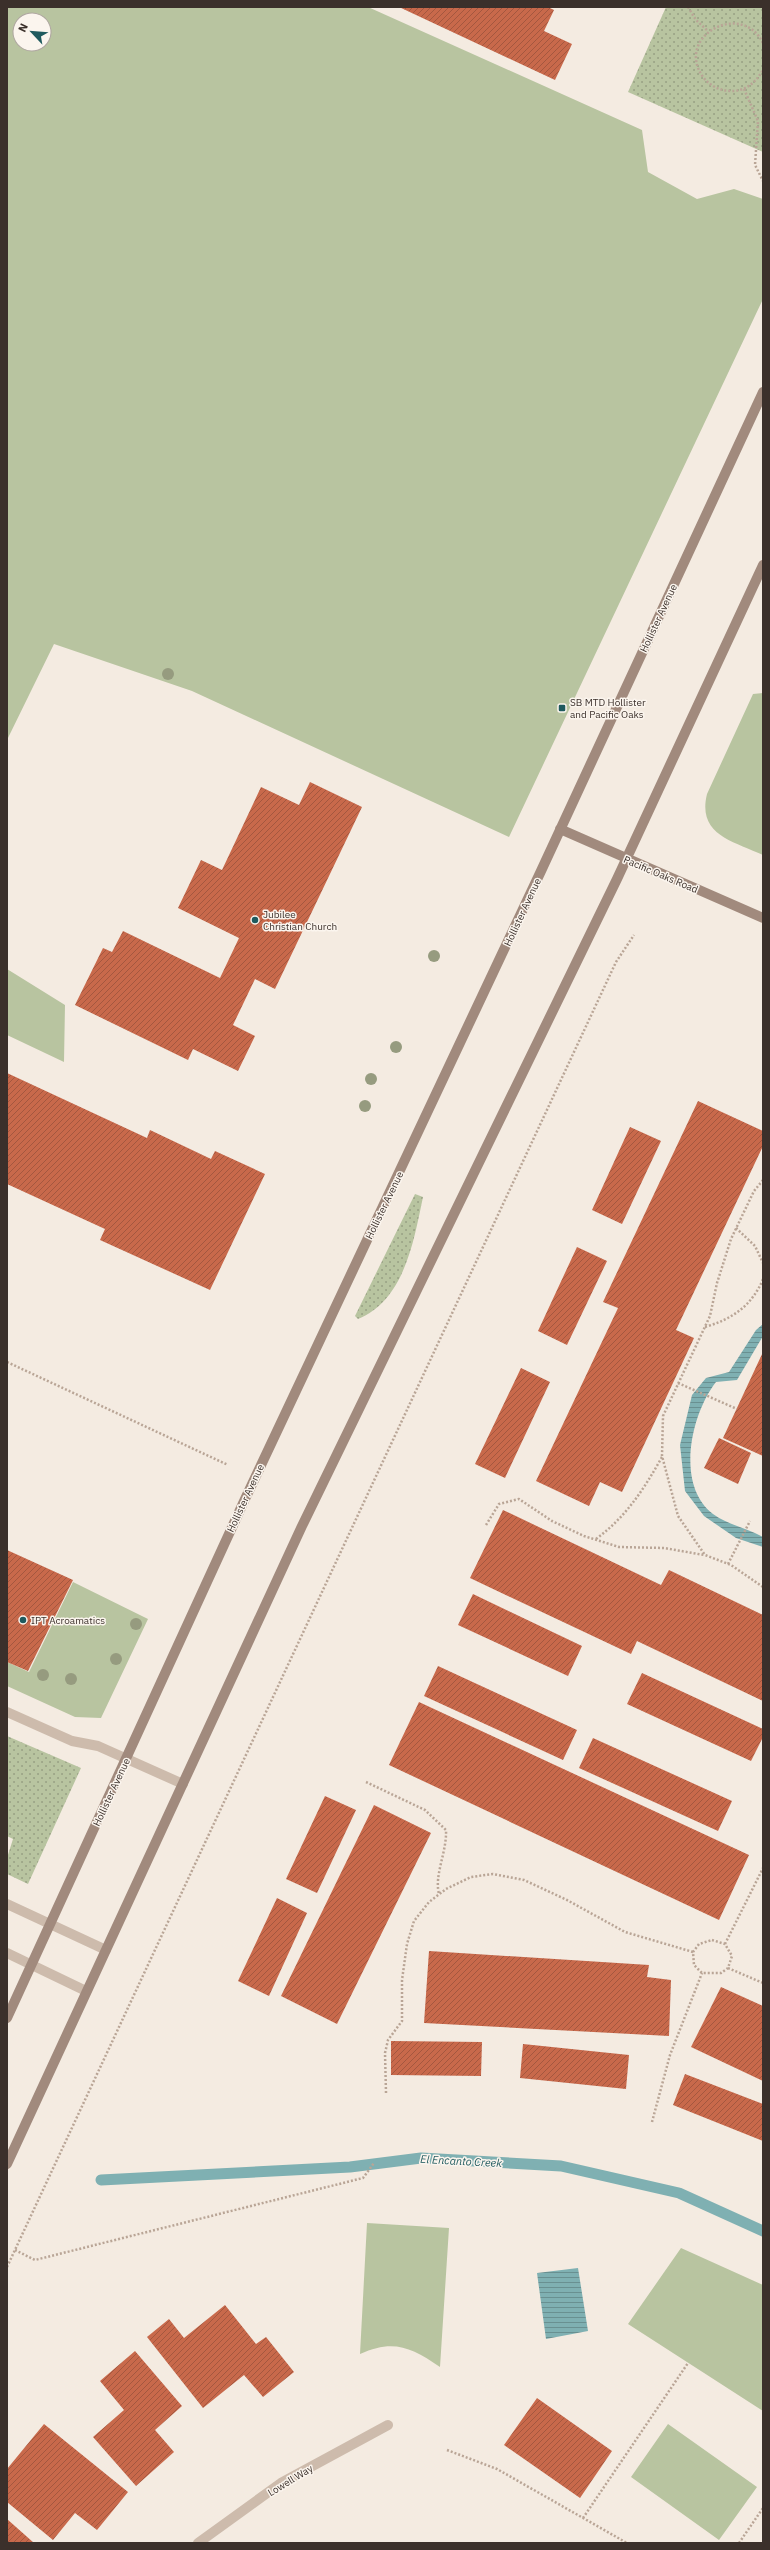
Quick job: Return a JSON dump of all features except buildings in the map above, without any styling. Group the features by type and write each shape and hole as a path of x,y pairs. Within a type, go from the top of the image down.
{"main road":[{"name":"Hollister Avenue","path":"7,2018 248,1492 560,829 763,392"},
{"path":"7,2164 354,1416 626,860 763,565"},
{"name":"Pacific Oaks Road","path":"560,829 626,860 763,918"}],"street":[{"path":"7,1712 72,1740 98,1746 183,1784"},
{"path":"7,1904 106,1950"},
{"path":"7,1954 86,1991"},
{"name":"Lowell Way","path":"198,2543 281,2483 388,2425"}],"path":[{"path":"688,7 696,20 708,31"},
{"path":"763,42 755,31 740,23 728,22 708,31 698,45 697,63 699,72 710,85 727,91 744,89 758,78 763,70"},
{"path":"744,89 758,121 755,165 763,181"},
{"path":"7,2267 616,962 634,935"},
{"path":"705,1555 678,1516 662,1456 663,1416 705,1328 736,1228 754,1191 763,1180"},
{"path":"736,1228 755,1246 763,1263"},
{"path":"705,1328 727,1320 745,1307 761,1286 763,1279"},
{"path":"7,1362 228,1465"},
{"path":"678,1383 737,1409"},
{"path":"596,1540 615,1525 632,1505 662,1456"},
{"path":"486,1525 499,1504 520,1499 552,1521 596,1540 619,1547 664,1548 705,1555 728,1564 763,1587"},
{"path":"728,1564 750,1521"},
{"path":"366,1782 425,1810 446,1830 447,1845 436,1884 439,1894"},
{"path":"725,1944 763,1868"},
{"path":"386,2093 385,2053 388,2040 402,2021 402,1980 407,1944 414,1921 429,1902 439,1894 472,1878 494,1874 524,1880 566,1900 625,1932 693,1952"},
{"path":"712,1940 725,1944 732,1956 728,1968 721,1974 702,1973 694,1965 693,1952 699,1944 712,1940"},
{"path":"728,1968 763,1983"},
{"path":"652,2122 670,2054 702,1973"},
{"path":"15,2250 35,2260 363,2178 374,2163"},
{"path":"583,2518 688,2363"},
{"path":"447,2450 497,2469 627,2543"},
{"path":"739,2543 763,2508"}],"green space":[{"path":"7,7 368,7 642,130 648,172 697,199 734,189 763,199 763,299 509,837 192,691 54,644 7,740"},
{"path":"666,7 763,7 763,152 628,92"},
{"path":"763,693 763,855 720,835 712,828 707,819 705,808 707,794 753,694"},
{"path":"7,969 65,1005 64,1062 7,1035"},
{"path":"415,1194 423,1197 416,1231 405,1267 387,1298 374,1310 358,1319 355,1316"},
{"path":"73,1582 148,1619 101,1718 75,1717 7,1686 7,1662 29,1672"},
{"path":"7,1736 81,1768 28,1884 7,1874 7,1858 13,1839 7,1836"},
{"path":"367,2223 449,2228 440,2367 420,2354 402,2347 382,2347 360,2354"},
{"path":"681,2248 763,2285 763,2411 628,2324"},
{"path":"668,2424 757,2487 719,2540 631,2477"}],"water":[{"path":"763,1324 763,1336 737,1380 716,1382 707,1396 694,1430 691,1449 691,1468 694,1486 701,1501 713,1514 719,1518 763,1537 763,1547 736,1538 704,1516 685,1491 680,1445 692,1395 706,1378 729,1372 756,1330"},
{"path":"578,2268 588,2331 546,2339 537,2273"}],"waterway":[{"name":"El Encanto Creek","path":"101,2180 350,2167 421,2158 561,2166 679,2193 763,2231"}],"place":[{"name":"SB MTD Hollister and Pacific Oaks","path":"562,708"},
{"name":"Jubilee Christian Church","path":"255,920"},
{"name":"IPT Acroamatics","path":"23,1620"}]}
